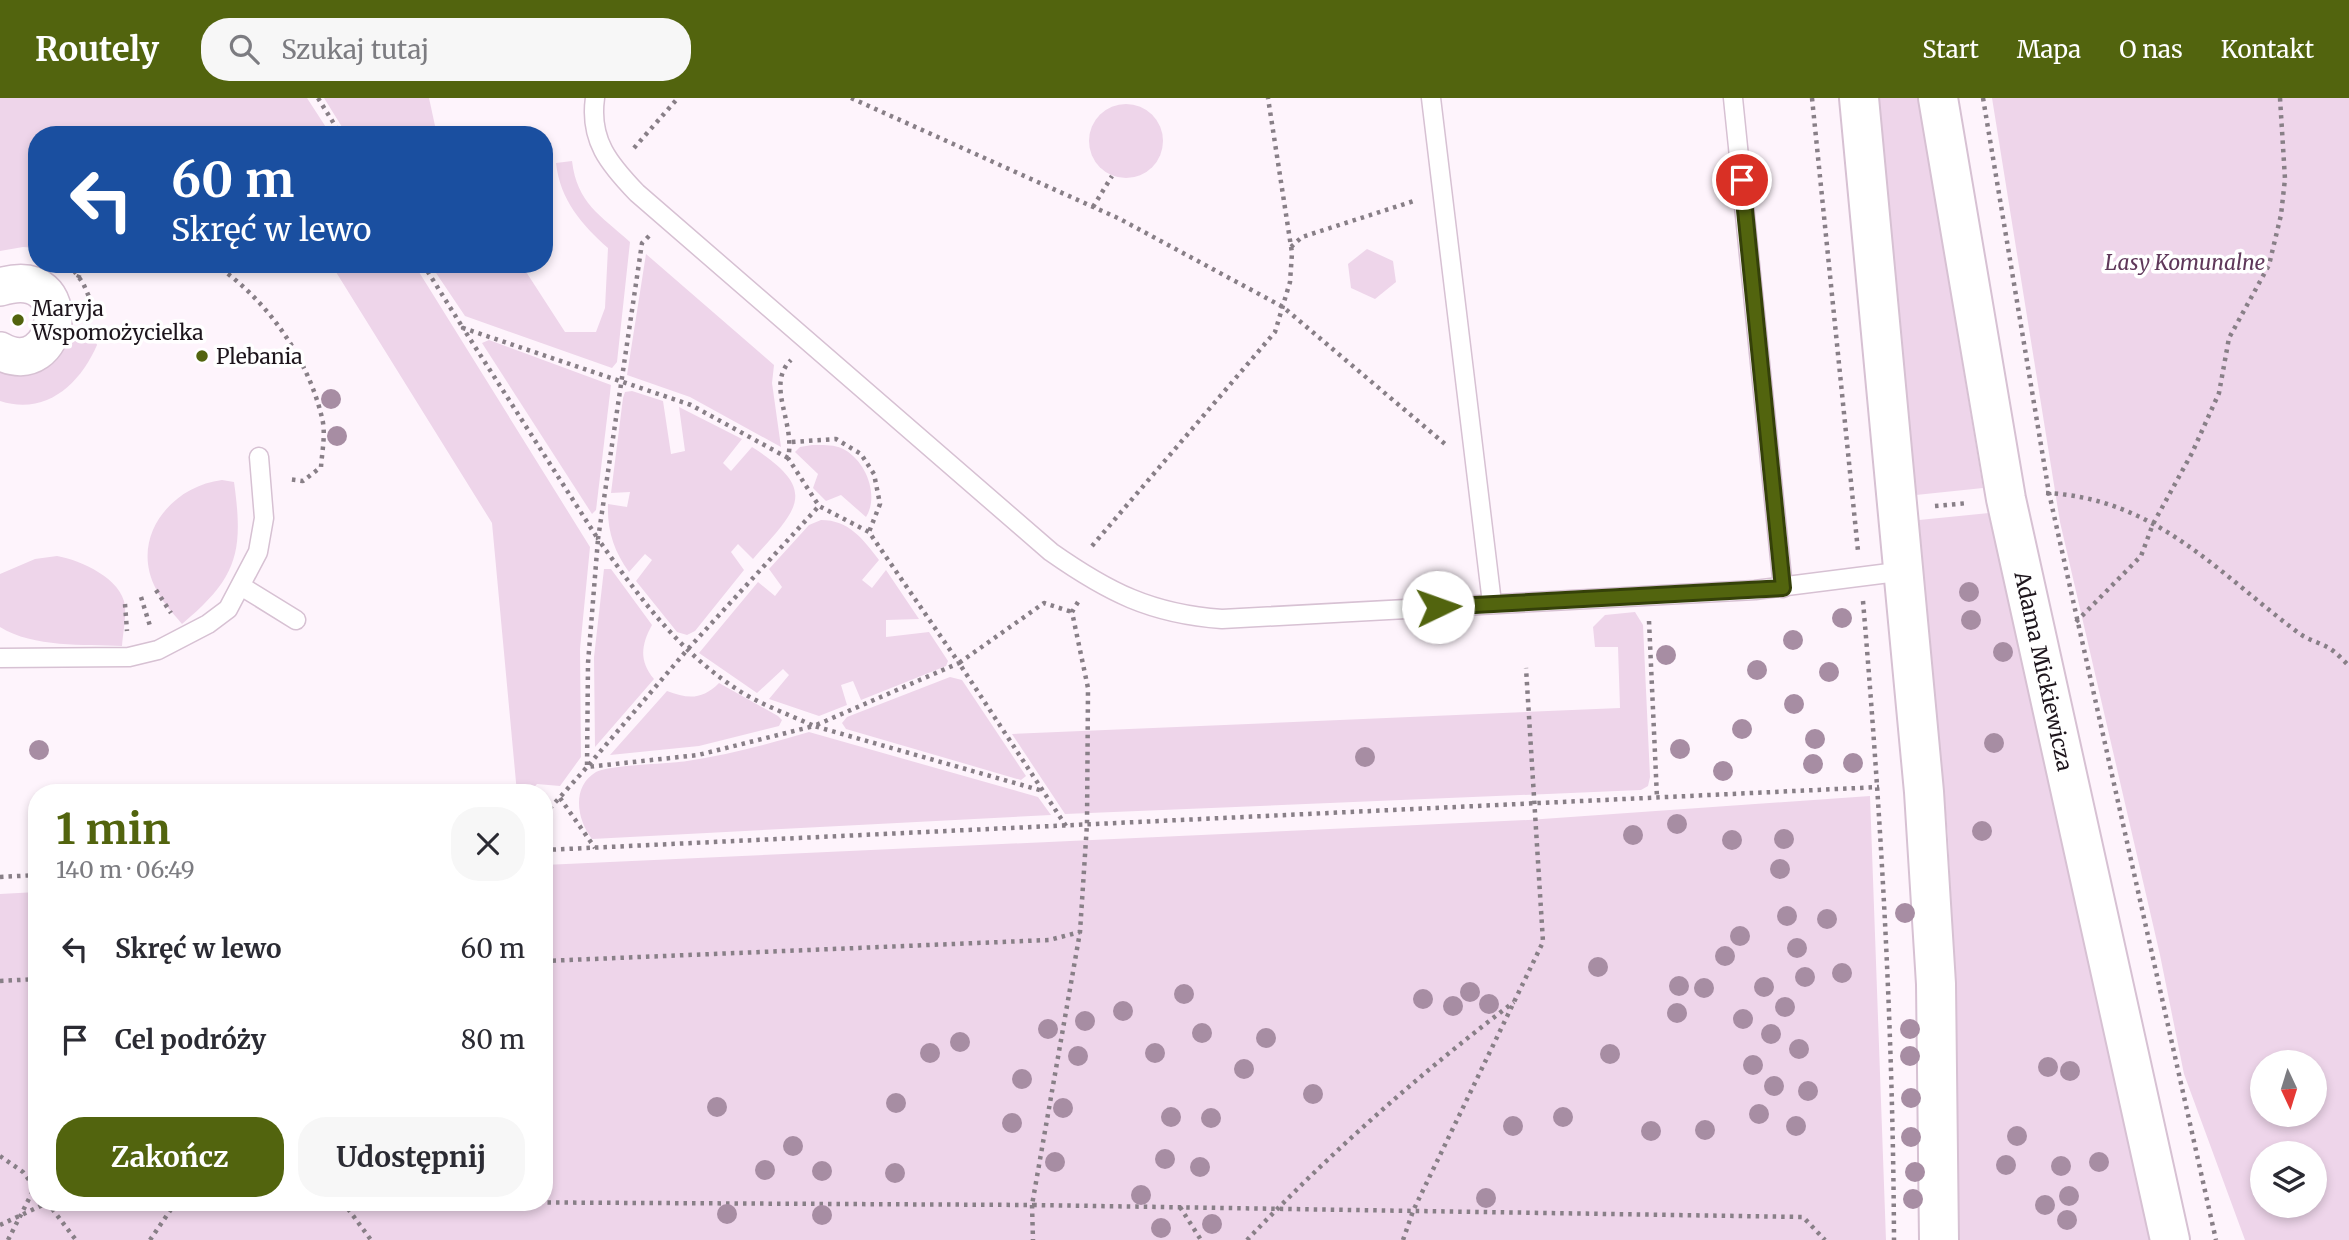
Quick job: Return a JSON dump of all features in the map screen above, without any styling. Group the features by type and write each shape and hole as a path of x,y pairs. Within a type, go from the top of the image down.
{"street":[{"path":"1859,98 1924,792 1935,971 1939,1240"},
{"name":"Adama Mickiewicza","path":"1938,98 2006,499 2170,1240"},
{"path":"0,287 17,282 32,285 42,291 51,303 55,316 53,331 46,343 35,352 20,356 0,351"}],"lane":[{"path":"595,98 592,118 596,135 614,169 668,219 1051,552 1120,596 1146,606 1172,614 1222,619 1783,588 1905,571"},
{"path":"1431,98 1492,603"},
{"path":"1733,98 1783,588"},
{"path":"0,658 109,659 158,650 208,624 228,609 258,552 264,518 259,465"},
{"path":"240,586 296,620"}],"path":[{"path":"318,98 335,126"},
{"path":"671,106 673,98"},
{"path":"614,169 678,98"},
{"path":"851,98 1094,207 1283,307 1456,454 1474,457"},
{"path":"1072,566 1275,332 1290,282 1291,247 1268,98"},
{"path":"1812,98 1861,576 1879,787 1893,1075 1894,1240"},
{"path":"1983,98 2049,493 2216,1240"},
{"path":"2076,623 2141,556 2153,524 2192,453 2219,393 2229,338 2269,265 2281,215 2285,179 2280,98"},
{"path":"1094,207 1112,176"},
{"path":"1291,247 1302,237 1442,191"},
{"path":"587,767 588,663 598,539 642,243 668,219"},
{"path":"76,273 90,299"},
{"path":"225,273 258,301 283,331 307,377 323,420 321,467 303,481 259,465"},
{"path":"429,273 598,539 652,614 687,650 733,688 814,726 1043,792"},
{"path":"463,328 691,405 788,458 819,506 869,532 1066,826"},
{"path":"788,458 792,442 778,380 782,369 809,342"},
{"path":"792,442 836,439 861,454 874,474 880,504 869,532"},
{"path":"1854,514 2049,493 2111,505 2153,524 2200,551 2302,636 2331,649 2349,666"},
{"path":"553,805 687,650 819,506"},
{"path":"1033,1240 1032,1205 1080,932 1087,824 1087,688 1072,611 1094,580"},
{"path":"1648,596 1657,798"},
{"path":"587,767 698,755 814,726 959,663 1044,603 1072,611"},
{"path":"1403,1240 1413,1211 1543,942 1527,668"},
{"path":"553,850 1879,787"},
{"path":"560,798 595,848"},
{"path":"0,877 28,875"},
{"path":"553,961 1049,940 1080,932"},
{"path":"0,981 28,979"},
{"path":"1247,1240 1277,1208 1434,1063 1515,1001"},
{"path":"0,1156 28,1179"},
{"path":"8,1240 28,1201"},
{"path":"553,1203 1032,1205 1802,1217 1825,1240"},
{"path":"1180,1207 1201,1240"},
{"path":"0,1226 30,1211"},
{"path":"55,1211 76,1240"},
{"path":"150,1240 170,1211"},
{"path":"350,1211 371,1240"}],"green space":[{"path":"0,98 307,98 325,126 28,126 28,247 0,251"},
{"path":"324,98 429,98 435,126 341,126"},
{"path":"1879,98 1918,98 1983,488 1916,495"},
{"name":"Lasy Komunalne","path":"1992,98 2349,98 2349,1240 2245,1240 2184,1074 2160,955 2060,522"},
{"path":"1126,104 1147,110 1157,120 1163,141 1157,162 1147,172 1126,178 1105,172 1095,162 1089,141 1095,120 1105,110"},
{"path":"572,161 579,188 585,198 600,216 630,242 617,362 612,368 465,316 436,273 527,273 565,332 596,332 605,308 608,248 581,221 567,200 556,163"},
{"path":"1367,249 1393,261 1396,282 1375,299 1351,288 1348,264"},
{"path":"646,254 774,365 772,383 781,447 690,397 627,375"},
{"path":"337,273 420,273 590,547 580,649 581,757 560,786 516,784 492,523"},
{"path":"91,327 97,345 71,384 46,400 32,404 0,401 0,351 53,331"},
{"path":"489,340 611,385 596,510 592,514 482,343"},
{"path":"632,391 663,401 671,454 685,451 679,407 742,439 723,463 731,471 752,447 774,462 787,476 794,489 795,501 790,513 753,559 738,544 731,552 744,570 695,631 687,635 677,632 636,581 652,560 645,554 629,572 615,548 610,532 608,504 627,507 630,492 611,493 623,398 625,392"},
{"path":"812,445 841,448 853,456 865,471 871,490 870,509 866,517 841,495 826,501 813,488 818,474 795,452 800,447"},
{"path":"222,480 234,482 238,528 232,562 215,592 182,624 158,594 149,570 148,551 152,534 160,518 186,492 203,484"},
{"path":"1989,513 2150,1240 1958,1240 1957,1037 1948,837 1919,520"},
{"path":"821,520 840,523 861,538 879,560 862,580 872,588 886,570 919,619 886,620 886,637 929,632 948,661 946,666 861,700 853,681 841,685 847,705 819,716 769,699 789,675 783,669 757,693 699,653 758,582 775,596 782,587 769,569 809,525"},
{"path":"57,556 88,566 116,587 125,606 122,646 44,642 13,634 0,627 0,574 35,559"},
{"path":"604,569 611,569 652,625 643,653 646,666 654,679 595,747 594,657"},
{"path":"1635,612 1643,625 1650,777 1648,786 1641,790 1065,814 1012,734 1620,708 1618,647 1595,647 1593,627 1605,615"},
{"path":"950,677 962,680 1026,776 1021,780 846,729 842,723 847,717"},
{"path":"719,683 778,716 782,720 779,726 699,746 610,755 667,691 682,696 701,695"},
{"path":"809,732 1038,797 1051,815 592,839 583,823 580,795 588,778 596,772 702,759"},
{"path":"1870,796 1886,1240 0,1240 0,894 28,892 28,1211 553,1211 553,865 1528,820"}],"place":[{"name":"Maryja Wspomożycielka","path":"18,320"},
{"name":"Plebania","path":"202,356"}],"route":[{"path":"1438,607 1783,588 1742,180"}]}
